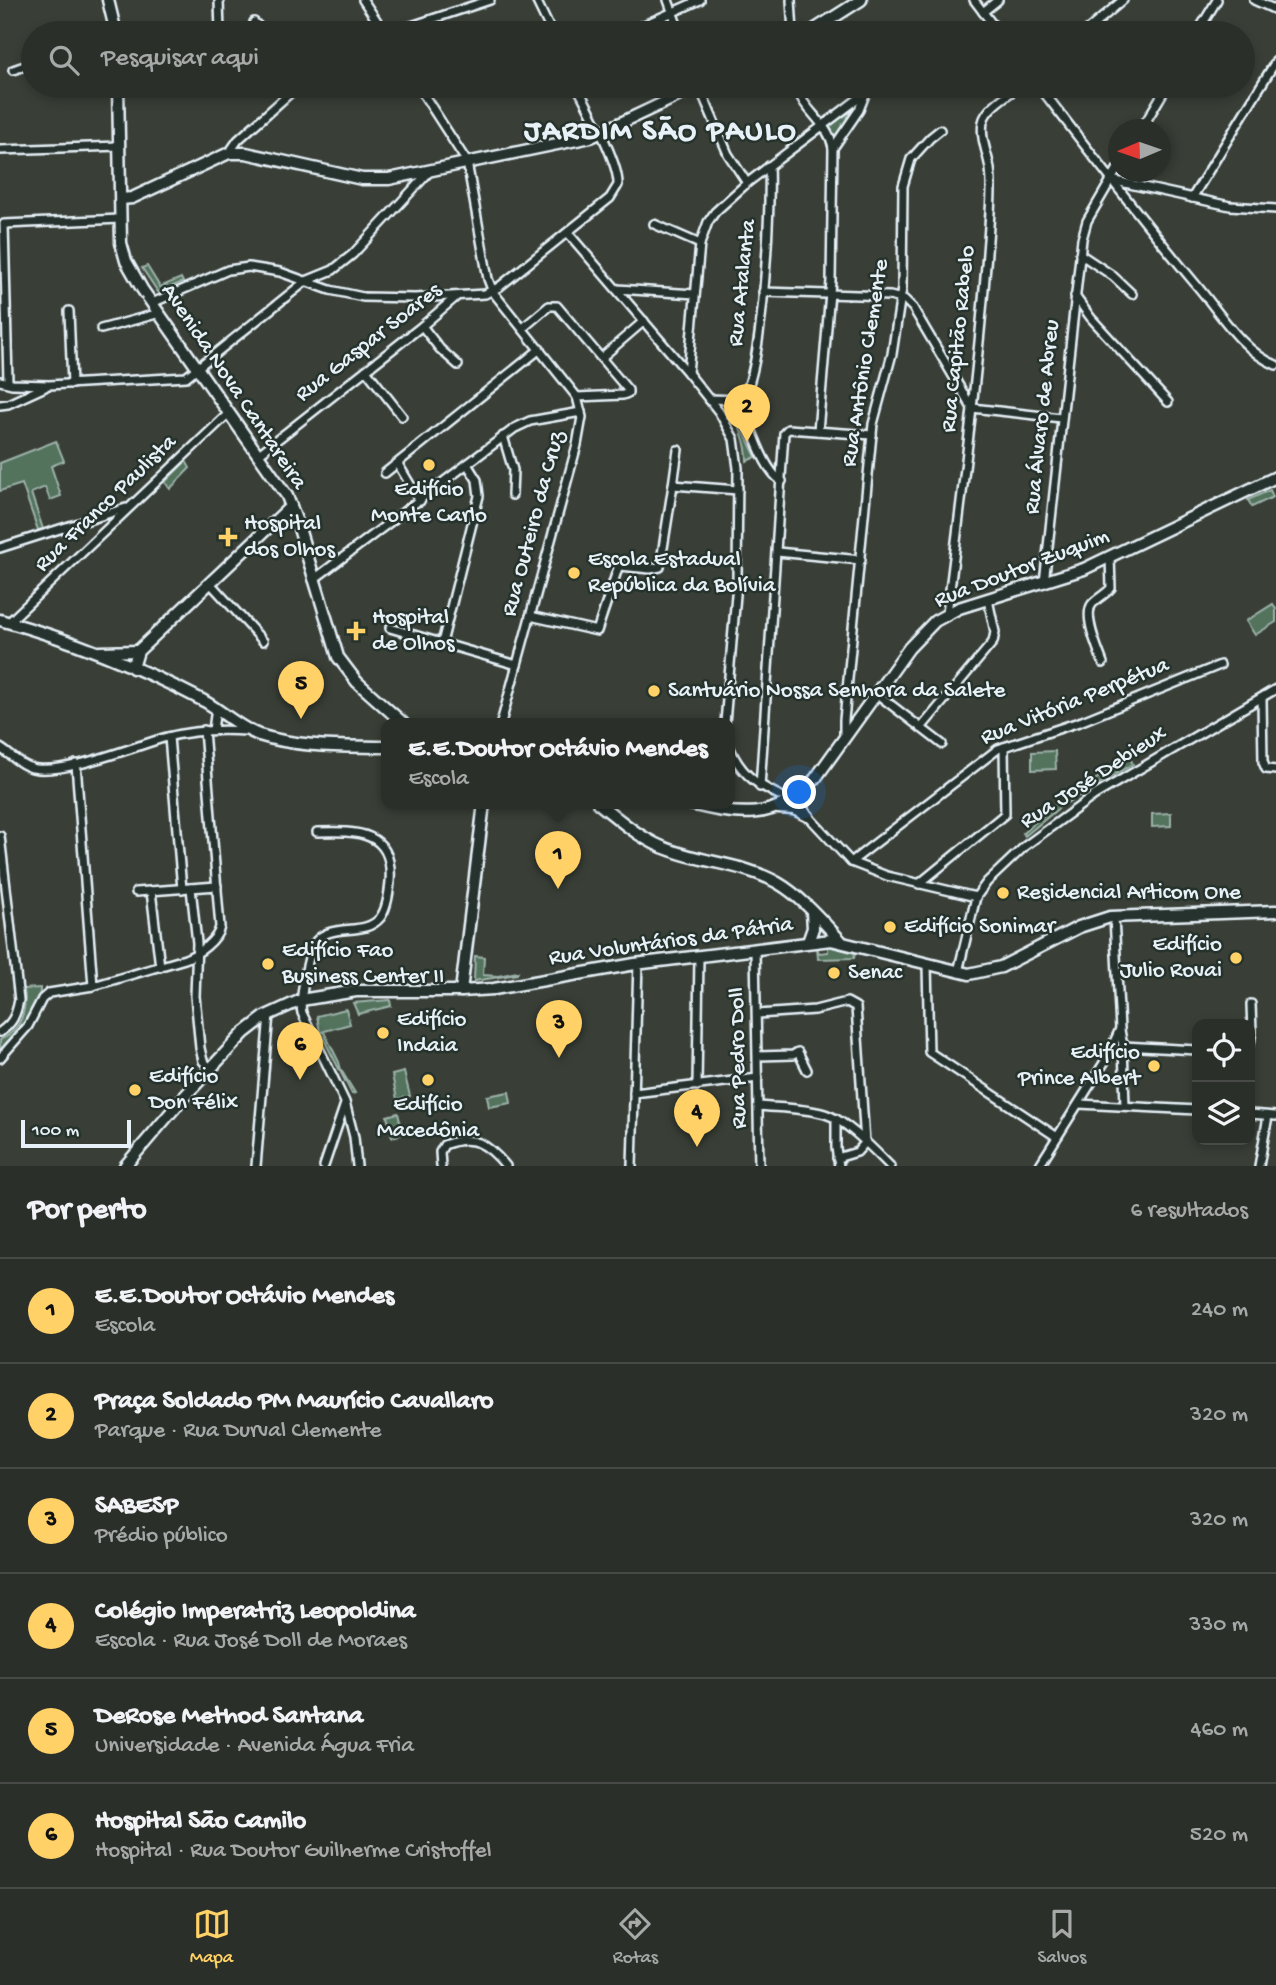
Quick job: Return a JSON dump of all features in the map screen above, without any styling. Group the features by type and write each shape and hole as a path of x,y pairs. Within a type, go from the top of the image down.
{"main road":[{"path":"108,0 114,21"},
{"path":"829,21 861,0"},
{"name":"Avenida Nova Cantareira","path":"118,98 124,257 152,303 283,489 298,525 332,641 344,668 397,718"},
{"path":"121,199 132,198 229,153 246,153 372,180 431,170 600,133 674,98"},
{"name":"Rua Doutor Zuquim","path":"716,809 741,814 760,813 778,808 794,798 815,779 917,638 934,621 947,613 1044,583 1110,557 1276,477"},
{"path":"132,668 138,651 291,506"},
{"path":"280,516 292,519 298,525"},
{"path":"5,621 98,652 216,708 251,731 301,744 381,746"},
{"path":"98,652 138,651"},
{"path":"778,808 794,809 808,816"},
{"path":"461,991 483,809"},
{"path":"606,809 648,840 682,855 768,878 790,891 841,941"},
{"name":"Rua Voluntários da Pátria","path":"125,1166 244,1033 269,1014 301,1000 356,991 494,989 638,963 808,942 841,941 969,974 1000,967 1087,924 1114,916 1276,911"},
{"path":"808,942 813,928 812,912"}],"street":[{"path":"219,0 220,21"},
{"path":"363,0 377,21"},
{"path":"426,21 490,0"},
{"path":"536,0 546,21"},
{"path":"668,0 676,21"},
{"path":"653,21 701,0"},
{"path":"791,0 792,21"},
{"path":"974,0 990,21"},
{"path":"983,12 998,0"},
{"path":"1099,21 1124,0"},
{"path":"1204,21 1217,0"},
{"path":"1254,0 1276,10"},
{"path":"1255,95 1276,61"},
{"path":"13,70 21,67"},
{"path":"229,153 238,140 285,98"},
{"name":"Rua Outeiro da Cruz","path":"426,98 467,162 488,279 493,292 577,397 582,412 573,458 502,718"},
{"path":"493,292 610,198 618,185 616,172 583,98"},
{"path":"704,98 728,154 747,183"},
{"path":"801,98 806,108 830,137 833,148 830,293 818,431"},
{"path":"688,373 700,244 703,232 715,212 747,183 858,98"},
{"path":"833,148 853,120 863,98"},
{"name":"Rua Capitão Rabelo","path":"947,613 972,408 991,191 983,125 985,116 1005,98"},
{"path":"1048,98 1108,176"},
{"path":"1148,119 1160,98"},
{"path":"1192,198 1253,98"},
{"name":"Rua Antônio Clemente","path":"844,741 872,435 878,402 889,368 900,298 902,200 906,171 920,148 940,130"},
{"path":"0,150 120,146"},
{"name":"Rua Atalanta","path":"741,400 747,393 752,373 763,292 769,217 769,166"},
{"path":"7,382 49,385 186,377 306,281 325,274 353,254 431,170"},
{"name":"Rua Álvaro de Abreu","path":"1044,583 1080,254 1087,221 1110,182"},
{"path":"1113,182 1238,335 1265,360 1276,365"},
{"path":"1127,201 1128,182 1230,206 1276,208 1276,216"},
{"path":"13,400 16,391 7,382 4,224 121,219"},
{"path":"654,224 700,244"},
{"path":"568,233 709,399 728,425 734,439 738,490 737,583 725,718"},
{"path":"1080,254 1108,272 1132,294"},
{"path":"152,303 237,268 249,267 280,272 341,293 363,297 456,297"},
{"path":"617,289 695,294"},
{"name":"Rua Gaspar Soares","path":"259,454 456,297 493,292"},
{"path":"763,292 900,298 914,308 972,408 1062,418"},
{"path":"1075,296 1091,318 1168,402"},
{"path":"523,328 549,306 555,305 628,389 628,393 577,397"},
{"path":"69,311 72,384"},
{"path":"101,329 160,313"},
{"path":"601,358 644,321"},
{"path":"422,326 440,349 458,365"},
{"path":"385,473 540,349"},
{"path":"366,370 402,416"},
{"path":"0,405 49,385"},
{"path":"709,399 741,400 768,468 782,481"},
{"path":"313,580 503,436 530,421 582,412"},
{"name":"Rua Franco Paulista","path":"5,621 131,507 229,413"},
{"path":"760,787 785,431 872,435"},
{"path":"503,436 513,470 512,495"},
{"path":"530,616 597,631 618,568 660,567 678,450"},
{"path":"398,464 420,501"},
{"path":"442,643 479,496 477,481 467,464"},
{"path":"673,485 738,490"},
{"path":"0,548 131,507"},
{"path":"777,552 861,560"},
{"path":"1103,663 1089,616 1092,603 1111,588 1110,557"},
{"path":"210,583 263,641"},
{"path":"921,727 993,642 995,632 988,600"},
{"path":"390,628 517,664"},
{"name":"Rua Vitória Perpétua","path":"851,862 979,762 1004,747 1082,722 1220,665"},
{"name":"Rua José Debieux","path":"958,972 976,897 987,882 1025,846 1067,814 1141,767 1276,690"},
{"path":"877,694 942,744"},
{"path":"1262,699 1263,762 1266,769 1276,770"},
{"path":"213,730 216,708"},
{"path":"0,1058 28,1026 42,999 49,993 93,986 160,967 196,954 218,934 220,927 204,730"},
{"path":"0,747 30,768 47,769 76,764 169,737 204,730 251,731"},
{"path":"169,737 196,954 195,996 200,1048 203,1061 211,1069"},
{"path":"919,884 1005,814 1004,747"},
{"path":"735,758 742,771 760,787 794,798 851,862 874,872 976,897"},
{"path":"76,764 93,986"},
{"path":"317,832 345,831 371,836 384,848 388,856 390,881 386,904 378,921 362,928 329,932 317,940 307,964 301,1000 302,1013 345,1102 354,1137 357,1166"},
{"path":"0,836 3,885 19,1000 16,1016 0,1032"},
{"path":"136,892 217,886"},
{"path":"151,891 160,967"},
{"path":"1114,916 1120,1029 1124,1046 1125,1106"},
{"name":"Rua Pedro Doll","path":"755,950 759,1166"},
{"path":"697,1086 699,957"},
{"path":"632,1166 638,963"},
{"path":"927,965 929,1052 1057,1137"},
{"path":"758,1014 815,1010 847,1002 854,1004 859,1027 865,1143 857,1152 838,1162 836,1119"},
{"path":"1251,1004 1252,1019"},
{"path":"256,1166 269,1014"},
{"path":"1039,1166 1107,1058 1120,1029"},
{"path":"1124,1046 1192,1050"},
{"path":"758,1056 793,1055 798,1052 807,1070"},
{"path":"1107,1058 1124,1062"},
{"path":"634,1093 758,1078"},
{"path":"324,1166 345,1102"},
{"path":"1079,1104 1192,1110"},
{"path":"758,1106 816,1112 836,1119 890,1166"},
{"path":"1259,1166 1272,1116"},
{"path":"336,1134 354,1137"},
{"path":"441,1166 440,1152 443,1145 465,1140 488,1146 506,1166"}],"green space":[{"path":"858,108 835,139 825,127"},
{"path":"147,266 160,287 181,278 183,282 158,292 142,268"},
{"path":"732,408 756,457 747,461 742,434 729,409"},
{"path":"56,441 64,461 51,466 61,496 50,500 45,487 31,493 43,529 38,530 22,484 0,491 0,463"},
{"path":"186,461 190,468 170,489 165,482"},
{"path":"1270,490 1273,497 1252,507 1248,500"},
{"path":"1273,604 1276,609 1276,622 1255,635 1246,621"},
{"path":"1055,751 1056,769 1032,770 1032,752"},
{"path":"1130,758 1133,764 1060,807 1025,836 1023,833 1057,803"},
{"path":"1171,813 1171,826 1152,827 1152,814"},
{"path":"828,946 855,953 854,958 818,959 817,947 819,953 828,952"},
{"path":"475,956 484,957 483,975 498,976 518,972 474,981"},
{"path":"40,988 31,1012 0,1050 0,1040 13,1031 21,1019 24,989"},
{"path":"390,1000 391,1006 358,1014 353,1003"},
{"path":"346,1009 350,1024 321,1032 324,1032 355,1093 352,1094 320,1032 317,1016"},
{"path":"404,1072 410,1096 397,1099 392,1075"},
{"path":"509,1092 511,1103 489,1107 487,1096"},
{"path":"398,1113 403,1134 392,1137 387,1116"}],"place":[{"name":"Praça Soldado PM Maurício Cavallaro","path":"747,442"},
{"name":"Edifício Monte Carlo","path":"429,465"},
{"name":"Hospital dos Olhos","path":"228,537"},
{"name":"Escola Estadual República da Bolívia","path":"574,573"},
{"name":"Hospital de Olhos","path":"356,631"},
{"name":"Santuário Nossa Senhora da Salete","path":"654,691"},
{"name":"DeRose Method Santana","path":"301,719"},
{"name":"E.E.Doutor Octávio Mendes","path":"558,889"},
{"name":"Residencial Articom One","path":"1003,893"},
{"name":"Edifício Sonimar","path":"890,927"},
{"name":"Edifício Julio Rovai","path":"1236,958"},
{"name":"Edifício Fao Business Center II","path":"268,964"},
{"name":"Senac","path":"834,973"},
{"name":"Edifício Indaia","path":"383,1033"},
{"name":"SABESP","path":"559,1058"},
{"name":"Edifício Prince Albert","path":"1154,1066"},
{"name":"Hospital São Camilo","path":"300,1080"},
{"name":"Edifício Macedônia","path":"428,1080"},
{"name":"Edifício Don Félix","path":"135,1090"},
{"name":"Colégio Imperatriz Leopoldina","path":"697,1147"}],"district":[{"name":"JARDIM SÃO PAULO","path":"661,133"}]}
